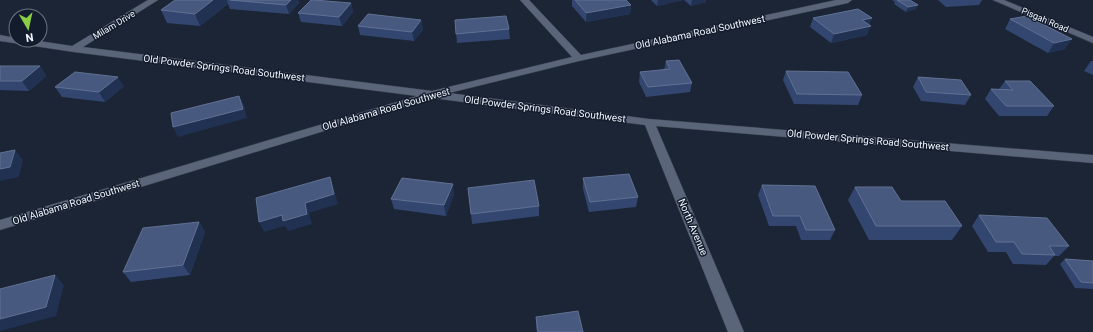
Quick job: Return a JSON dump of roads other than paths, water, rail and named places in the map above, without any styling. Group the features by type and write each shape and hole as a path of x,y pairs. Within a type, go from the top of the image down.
{"street":[{"name":"Milam Drive","path":"74,49 154,0"},
{"path":"524,0 579,58"},
{"name":"Old Alabama Road Southwest","path":"0,225 430,95 579,58 848,0"},
{"name":"Pisgah Road","path":"997,0 1093,40"},
{"name":"Old Powder Springs Road Southwest","path":"0,38 74,49 649,122 1093,159"},
{"name":"North Avenue","path":"649,122 736,332"}]}
